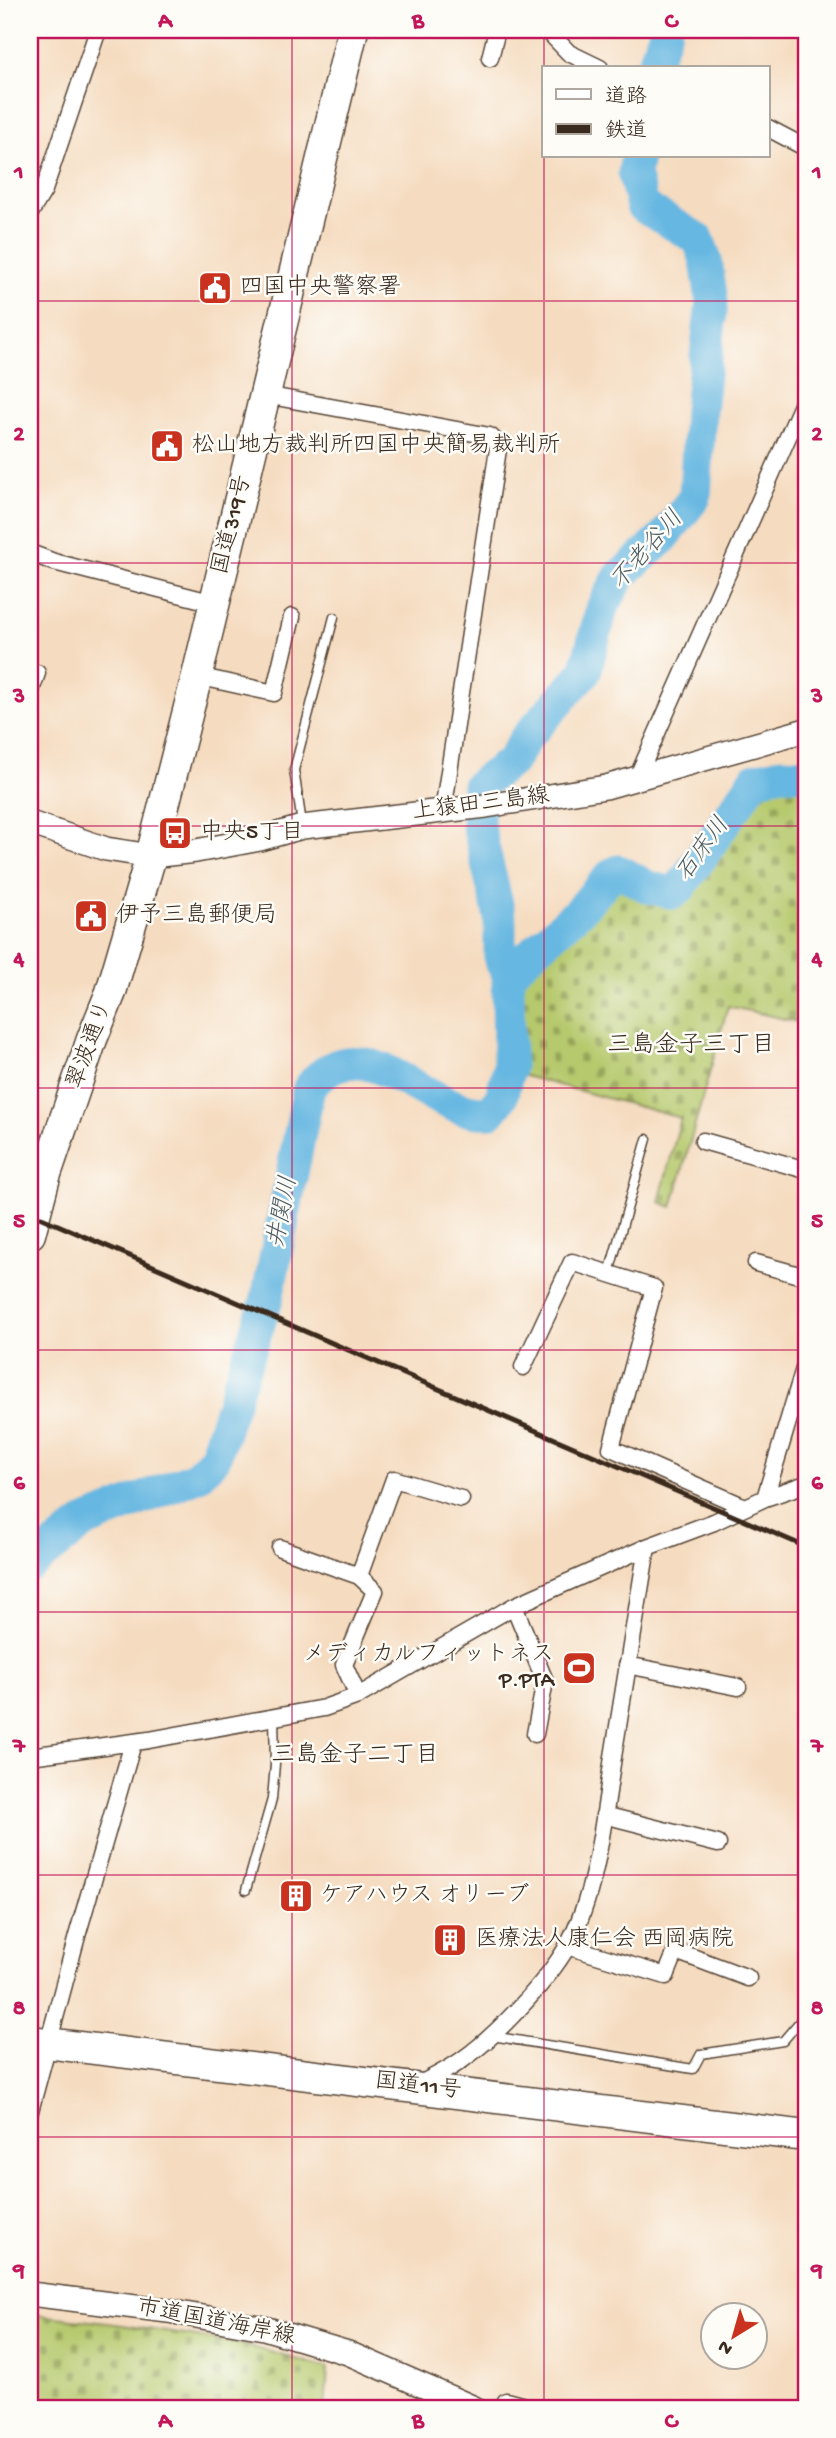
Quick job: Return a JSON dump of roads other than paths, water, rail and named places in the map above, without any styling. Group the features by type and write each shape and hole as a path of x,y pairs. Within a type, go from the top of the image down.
{"highway":[{"name":"国道319号","path":"151,856 197,677 353,30"},
{"name":"翠波通り","path":"30,1234 37,1173 111,992 151,856"},
{"name":"国道11号","path":"39,2041 806,2136"}],"main road":[{"name":"上猿田三島線","path":"30,823 106,849 151,856 247,841 302,827 477,807 606,787 806,730"},
{"name":"市道国道海岸線","path":"30,2294 167,2311 264,2328 348,2353 474,2408"}],"street":[{"path":"30,213 44,190 98,30"},
{"path":"490,58 497,30"},
{"path":"547,30 569,53 596,66"},
{"path":"770,129 806,148"},
{"path":"265,395 490,436 497,443 443,811"},
{"path":"637,778 806,396"},
{"path":"30,553 54,562 214,603"},
{"path":"197,677 274,693 292,617"},
{"path":"30,693 37,673"},
{"path":"703,1141 806,1170"},
{"path":"523,1367 572,1262 654,1288 611,1448 745,1507"},
{"path":"756,1263 806,1277"},
{"path":"765,1498 806,1362"},
{"path":"359,1576 394,1479 461,1499"},
{"path":"30,1756 134,1743 324,1707 358,1696 514,1606 647,1547 806,1484"},
{"path":"415,2087 461,2061 492,2036 549,1973 567,1946 590,1886 647,1547"},
{"path":"280,1548 359,1576 375,1591 344,1665 358,1696"},
{"path":"514,1606 545,1682 535,1734"},
{"path":"627,1665 738,1687"},
{"path":"30,2111 39,2041 134,1743"},
{"path":"604,1815 718,1844"},
{"path":"567,1946 666,1976 676,1951 748,1978"},
{"path":"502,2408 506,2400 532,2408"}],"lane":[{"path":"302,827 294,770 334,618"},
{"path":"609,1273 648,1139"},
{"path":"246,1890 272,1799 275,1764 274,1717"},
{"path":"492,2036 693,2069 701,2054 783,2041 806,2014"}],"waterway":[{"name":"不老谷川","path":"653,66 666,30"},
{"name":"石床川","path":"30,1565 86,1522 197,1476 214,1459 267,1299 309,1088 330,1069 351,1063 373,1066 466,1110 490,1112 501,1098 509,1067 508,974 500,960 500,917 478,825 478,786 512,761 525,739 585,672 602,608 620,576 663,538 695,497 700,411 712,302 706,260 698,239 642,206 634,174 637,158"},
{"name":"石床川","path":"508,974 579,911 612,874 619,871 648,887 673,893 679,889 755,779 781,773 806,774"}],"railway":[{"path":"30,1213 806,1547"}],"place":[{"name":"四国中央警察署","path":"215,288"},
{"name":"松山地方裁判所四国中央簡易裁判所","path":"167,446"},
{"name":"中央5丁目","path":"175,833"},
{"name":"伊予三島郵便局","path":"91,916"},
{"name":"メディカルフィットネス P.PTA","path":"579,1668"},
{"name":"ケアハウス オリーブ","path":"296,1896"},
{"name":"医療法人康仁会 西岡病院","path":"450,1940"}],"district":[{"name":"三島金子三丁目","path":"691,1046"},
{"name":"三島金子二丁目","path":"355,1756"}],"water label":[{"name":"井関川","path":"284,1212"}]}
